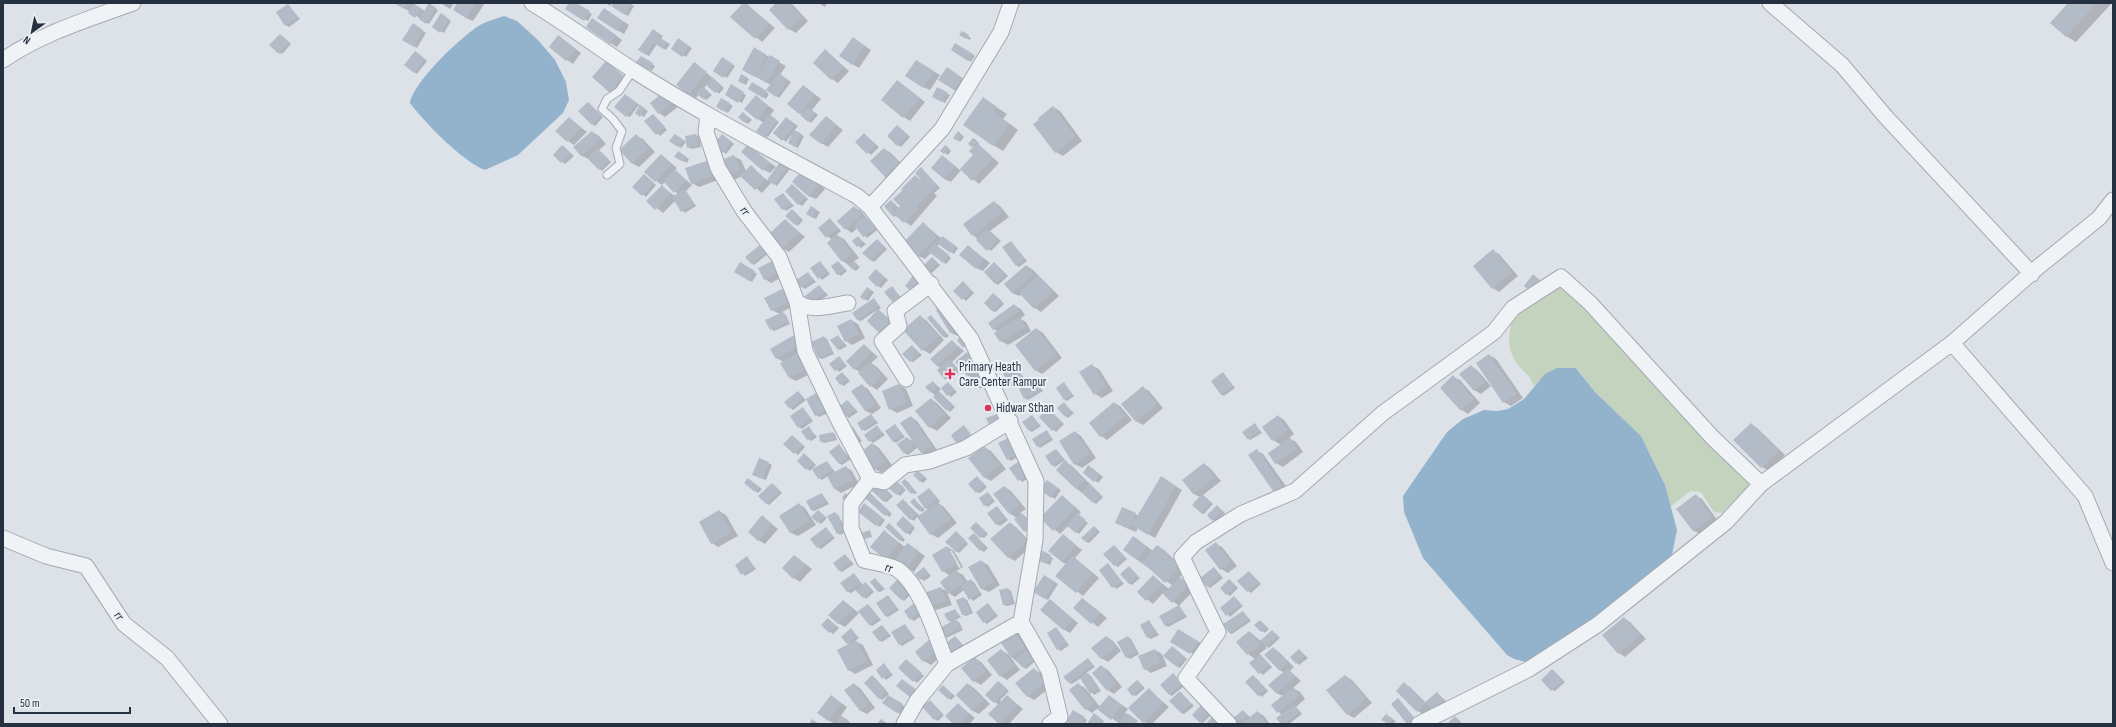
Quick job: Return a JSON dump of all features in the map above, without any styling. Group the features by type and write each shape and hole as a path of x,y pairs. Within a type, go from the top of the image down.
{"street":[{"path":"3,60 18,50 64,28 133,3"},
{"path":"532,3 572,26 633,69 708,115 857,196 870,207 931,284 971,339 1010,421 1036,481 1035,540 1021,622 1049,671 1060,717 1050,724"},
{"path":"870,207 942,129 1001,32 1011,3"},
{"path":"1770,3 1842,65 1885,116 2032,274"},
{"name":"rr","path":"708,115 706,132 718,168 744,212 780,257 797,302 805,351 838,419 870,479 851,504 851,528 861,554 864,560 896,569 911,583 924,608 947,664"},
{"path":"1419,724 1529,669 1597,625 1726,522 1762,484 1952,343 2099,218 2113,200"},
{"path":"1229,724 1186,678 1218,632 1182,557 1196,542 1241,514 1294,491 1384,413 1494,332 1513,308 1561,277 1590,303 1712,437 1762,484"},
{"path":"906,379 882,341 899,326 896,311 931,284"},
{"path":"797,302 804,307 814,308 848,303"},
{"path":"1952,343 2085,496 2113,563"},
{"path":"870,479 884,482 905,465 930,460 966,448 1010,421"},
{"name":"rr","path":"3,538 46,556 86,566 124,624 167,658 220,724"},
{"path":"904,724 917,701 947,664 1021,622"}],"lane":[{"path":"606,175 620,164 616,148 622,131 613,119 602,109 607,99 619,92 633,69"}],"green space":[{"path":"1567,281 1751,484 1744,498 1729,506 1722,513 1714,512 1701,492 1690,491 1670,507 1665,485 1641,436 1595,392 1577,368 1558,369 1548,373 1534,386 1532,381 1515,360 1510,348 1509,336 1513,317"}],"water":[{"path":"504,16 517,21 538,40 555,60 566,82 569,100 563,113 518,155 485,170 466,159 444,141 410,103 413,94 420,83 439,60 480,25"},
{"path":"1557,368 1576,368 1595,392 1641,436 1665,485 1677,530 1672,555 1667,562 1576,633 1526,662 1514,659 1507,655 1423,558 1404,512 1403,496 1447,432 1463,419 1484,410 1498,411 1508,409 1524,399 1545,374"}],"building":[{"path":"394,3 407,3 404,9"},
{"path":"429,3 436,8 426,24 419,19"},
{"path":"457,3 476,3 466,18 453,10"},
{"path":"569,3 576,3 590,11 584,21 565,9"},
{"path":"614,3 632,4 625,15 611,6"},
{"path":"743,3 746,3 769,24 755,39 730,17"},
{"path":"776,3 789,3 802,17 788,30 769,10"},
{"path":"2068,3 2097,3 2066,37 2050,23"},
{"path":"288,4 298,17 285,26 276,12"},
{"path":"414,4 421,8 415,18 408,13"},
{"path":"604,8 623,21 617,31 597,18"},
{"path":"441,13 449,19 440,33 432,27"},
{"path":"592,18 616,35 610,44 586,27"},
{"path":"413,23 423,30 414,47 402,40"},
{"path":"653,29 660,34 658,37 667,42 663,49 654,43 646,55 638,50"},
{"path":"962,31 969,35 966,39 959,35"},
{"path":"280,34 289,42 279,54 269,45"},
{"path":"558,35 576,49 566,61 549,47"},
{"path":"853,37 865,46 852,65 839,56"},
{"path":"678,38 689,46 682,57 671,49"},
{"path":"955,43 973,54 968,61 951,50"},
{"path":"754,47 767,55 755,77 742,70"},
{"path":"825,49 844,67 831,80 813,63"},
{"path":"415,51 425,59 414,73 404,65"},
{"path":"770,55 780,61 766,83 756,76"},
{"path":"641,56 653,63 649,70 636,62"},
{"path":"722,57 733,64 723,78 713,71"},
{"path":"916,60 934,71 923,88 905,76"},
{"path":"606,61 624,76 610,93 592,77"},
{"path":"694,62 707,72 689,95 676,85"},
{"path":"947,67 962,78 954,90 938,80"},
{"path":"779,73 788,80 776,97 766,90"},
{"path":"741,74 747,77 743,84 738,81"},
{"path":"712,77 722,86 715,93 705,84"},
{"path":"897,80 920,98 903,118 881,100"},
{"path":"752,82 767,91 763,98 748,89"},
{"path":"731,84 744,92 738,103 725,95"},
{"path":"803,85 815,95 799,114 787,104"},
{"path":"703,86 709,93 703,99 696,93"},
{"path":"937,87 947,92 942,102 932,97"},
{"path":"665,91 674,102 658,114 650,103"},
{"path":"625,94 637,103 626,117 614,107"},
{"path":"756,95 768,106 757,120 744,109"},
{"path":"983,97 997,107 994,112 1009,124 993,146 963,125"},
{"path":"721,98 730,103 725,112 716,107"},
{"path":"588,102 601,115 592,125 578,111"},
{"path":"640,105 645,109 640,117 635,113"},
{"path":"1053,106 1076,137 1055,153 1033,124"},
{"path":"808,107 815,113 808,122 800,115"},
{"path":"743,112 749,118 745,123 738,117"},
{"path":"653,114 665,127 656,135 644,121"},
{"path":"769,114 777,120 765,137 756,131"},
{"path":"826,116 837,125 821,144 809,135"},
{"path":"569,117 581,128 567,142 555,131"},
{"path":"786,117 795,124 782,141 773,133"},
{"path":"897,125 908,135 897,146 887,136"},
{"path":"794,130 801,133 795,147 788,143"},
{"path":"592,131 600,140 581,156 573,147"},
{"path":"958,131 962,135 957,141 953,138"},
{"path":"864,133 876,145 867,154 855,142"},
{"path":"636,134 649,148 632,164 619,150"},
{"path":"675,134 683,140 678,147 669,141"},
{"path":"696,134 698,146 687,148 685,136"},
{"path":"722,134 732,142 722,153 713,145"},
{"path":"973,138 977,140 972,147 968,144"},
{"path":"977,143 993,158 972,181 960,169 973,155 969,151"},
{"path":"748,144 770,163 763,171 741,152"},
{"path":"562,145 571,154 561,163 553,155"},
{"path":"945,145 949,148 944,154 940,151"},
{"path":"597,148 609,160 599,170 587,158"},
{"path":"884,148 900,164 886,178 870,161"},
{"path":"678,151 687,157 684,162 674,157"},
{"path":"661,154 672,164 655,182 644,172"},
{"path":"734,155 741,170 726,177 719,161"},
{"path":"942,155 955,166 944,179 931,168"},
{"path":"707,161 712,176 691,184 685,168"},
{"path":"781,161 788,167 774,185 767,180"},
{"path":"751,165 765,179 755,190 740,176"},
{"path":"921,167 938,186 917,206 919,208 904,223 896,216 899,212 897,214 895,211 900,206 893,199 902,191 909,198 901,189 915,175 930,190 915,173"},
{"path":"675,169 686,181 674,193 663,181"},
{"path":"802,170 819,184 809,197 792,182"},
{"path":"644,174 654,183 642,196 632,187"},
{"path":"792,184 806,197 798,205 785,191"},
{"path":"662,185 671,194 655,210 646,201"},
{"path":"684,189 694,204 681,212 672,197"},
{"path":"783,193 791,204 782,210 774,199"},
{"path":"891,200 896,205 892,209 897,214 893,217 884,206"},
{"path":"994,201 1003,212 972,236 963,224"},
{"path":"811,206 817,210 813,218 806,214"},
{"path":"854,206 862,215 845,230 837,221"},
{"path":"792,209 801,218 795,225 785,216"},
{"path":"865,216 875,228 863,237 854,225"},
{"path":"830,218 838,229 826,238 818,228"},
{"path":"785,219 799,232 782,249 768,235"},
{"path":"923,222 937,236 918,256 903,243"},
{"path":"987,229 998,239 987,251 976,240"},
{"path":"837,234 853,254 842,262 827,243"},
{"path":"858,236 863,242 857,247 852,241"},
{"path":"942,236 956,246 950,253 937,243"},
{"path":"877,239 885,247 871,261 862,253"},
{"path":"1011,241 1025,259 1016,266 1002,247"},
{"path":"934,243 949,255 943,263 928,251"},
{"path":"761,244 767,251 751,264 745,257"},
{"path":"968,245 984,259 976,269 959,255"},
{"path":"1493,249 1512,272 1492,289 1473,266"},
{"path":"932,257 938,263 928,272 923,266"},
{"path":"776,259 782,271 764,280 758,268"},
{"path":"820,261 828,272 818,279 810,268"},
{"path":"838,261 845,269 837,275 831,266"},
{"path":"854,261 858,265 853,270 849,266"},
{"path":"740,262 755,271 749,281 734,272"},
{"path":"994,262 1006,274 995,284 984,272"},
{"path":"1026,265 1034,274 1012,293 1004,284"},
{"path":"876,269 885,278 877,287 868,278"},
{"path":"808,272 813,280 801,288 796,280"},
{"path":"914,274 925,283 916,295 905,286"},
{"path":"1533,274 1540,280 1530,291 1524,286"},
{"path":"1038,275 1053,292 1034,309 1019,293"},
{"path":"963,281 972,291 962,300 953,291"},
{"path":"819,285 825,293 807,306 801,299"},
{"path":"892,286 901,298 894,304 884,292"},
{"path":"867,287 871,290 864,300 860,297"},
{"path":"782,289 788,302 771,311 764,298"},
{"path":"993,293 1002,301 993,312 984,303"},
{"path":"874,298 879,306 857,320 852,313"},
{"path":"1014,304 1019,311 993,330 988,323"},
{"path":"944,305 959,328 950,333 936,310"},
{"path":"878,309 895,324 883,337 867,321"},
{"path":"783,312 788,322 770,330 765,320"},
{"path":"920,315 939,336 922,351 903,330"},
{"path":"931,315 947,334 943,337 927,318"},
{"path":"1020,317 1026,327 1000,342 994,333"},
{"path":"851,319 859,334 845,342 837,326"},
{"path":"1036,328 1056,354 1035,371 1015,345"},
{"path":"794,335 800,345 776,359 770,349"},
{"path":"838,335 844,345 837,349 830,340"},
{"path":"824,336 832,352 818,358 811,342"},
{"path":"961,336 968,344 963,348 957,340"},
{"path":"952,340 958,347 937,366 930,359"},
{"path":"864,344 872,352 854,370 846,361"},
{"path":"912,345 919,353 910,362 902,354"},
{"path":"803,350 812,366 789,378 780,363"},
{"path":"967,352 979,366 967,376 955,362"},
{"path":"1489,354 1517,394 1503,403 1476,363"},
{"path":"839,356 845,364 835,371 829,364"},
{"path":"949,360 957,369 945,380 937,370"},
{"path":"870,362 882,375 870,387 858,373"},
{"path":"1092,364 1107,387 1094,395 1079,372"},
{"path":"1471,365 1485,382 1474,391 1459,374"},
{"path":"1015,366 1024,379 1012,387 1003,374"},
{"path":"842,372 848,379 840,385 835,378"},
{"path":"1223,372 1233,386 1221,395 1211,381"},
{"path":"979,374 985,381 977,388 971,380"},
{"path":"1453,375 1474,399 1461,411 1440,388"},
{"path":"1035,380 1041,390 1024,399 1019,389"},
{"path":"933,381 938,387 931,393 925,387"},
{"path":"948,382 955,390 947,396 941,388"},
{"path":"1064,382 1072,394 1064,400 1056,388"},
{"path":"862,384 876,404 865,411 851,391"},
{"path":"899,384 907,402 889,410 882,391"},
{"path":"1143,386 1157,404 1136,422 1121,404"},
{"path":"798,391 804,398 790,409 784,402"},
{"path":"939,391 953,405 947,411 933,397"},
{"path":"816,393 825,411 815,416 806,399"},
{"path":"931,398 945,414 929,428 915,411"},
{"path":"847,400 855,410 846,417 838,408"},
{"path":"1064,402 1071,411 1065,417 1057,408"},
{"path":"1114,402 1126,416 1100,437 1089,423"},
{"path":"803,407 811,419 798,428 790,416"},
{"path":"1048,408 1062,422 1052,431 1039,417"},
{"path":"1000,413 1002,420 989,425 986,418"},
{"path":"871,414 876,421 862,431 857,423"},
{"path":"1032,415 1039,424 1029,431 1022,422"},
{"path":"1278,415 1288,430 1272,441 1262,427"},
{"path":"911,416 932,446 921,453 900,423"},
{"path":"1255,423 1260,431 1247,439 1242,432"},
{"path":"1751,423 1779,451 1761,468 1733,440"},
{"path":"895,424 903,435 893,442 885,431"},
{"path":"877,425 882,433 869,442 864,435"},
{"path":"964,425 972,437 958,446 951,435"},
{"path":"809,426 814,435 807,440 801,431"},
{"path":"853,427 860,439 854,442 847,430"},
{"path":"1047,430 1051,438 1037,447 1032,439"},
{"path":"1075,431 1090,454 1074,465 1059,441"},
{"path":"833,432 834,439 820,442 819,435"},
{"path":"792,435 803,445 794,454 783,444"},
{"path":"907,437 914,446 904,454 897,444"},
{"path":"1010,437 1019,453 1007,460 998,443"},
{"path":"1290,438 1297,448 1275,464 1268,453"},
{"path":"872,443 886,461 874,470 861,452"},
{"path":"839,444 848,457 839,464 829,452"},
{"path":"984,446 1000,465 984,478 968,458"},
{"path":"1056,449 1063,458 1052,466 1045,456"},
{"path":"1257,449 1282,486 1273,491 1248,455"},
{"path":"804,453 813,463 806,470 797,461"},
{"path":"759,458 769,462 763,479 752,475"},
{"path":"1065,460 1084,480 1076,489 1056,470"},
{"path":"827,461 833,470 818,479 812,469"},
{"path":"1018,462 1027,476 1018,481 1009,468"},
{"path":"1204,463 1215,477 1193,494 1182,480"},
{"path":"1088,465 1100,475 1094,482 1083,473"},
{"path":"846,466 853,480 834,489 827,476"},
{"path":"918,470 924,477 920,482 913,475"},
{"path":"977,476 985,485 976,493 968,484"},
{"path":"1161,476 1176,486 1148,535 1132,525"},
{"path":"748,478 759,487 755,492 744,483"},
{"path":"892,478 904,487 897,495 885,486"},
{"path":"905,479 915,491 911,494 901,482"},
{"path":"1047,480 1058,488 1051,498 1040,490"},
{"path":"878,482 891,494 884,502 871,490"},
{"path":"772,483 780,491 766,504 758,496"},
{"path":"1089,484 1101,495 1093,503 1081,492"},
{"path":"1004,486 1020,505 1009,514 993,494"},
{"path":"929,488 938,499 925,509 917,497"},
{"path":"869,492 890,512 885,516 864,497"},
{"path":"988,492 993,499 984,506 979,498"},
{"path":"822,493 826,503 811,510 806,501"},
{"path":"845,493 852,497 849,503 842,498"},
{"path":"1202,494 1211,502 1201,513 1192,505"},
{"path":"1696,494 1712,517 1693,531 1676,509"},
{"path":"1062,495 1076,508 1053,531 1040,518"},
{"path":"914,498 922,508 919,511 910,502"},
{"path":"903,499 917,514 910,520 896,505"},
{"path":"937,502 951,519 930,535 917,517"},
{"path":"799,503 810,521 790,533 779,516"},
{"path":"864,503 883,518 876,526 858,512"},
{"path":"1217,505 1222,511 1212,521 1207,515"},
{"path":"997,506 1006,518 996,525 987,513"},
{"path":"1122,507 1136,513 1129,529 1115,523"},
{"path":"719,510 732,532 711,544 699,522"},
{"path":"818,510 825,516 818,523 811,517"},
{"path":"835,512 845,530 837,534 827,516"},
{"path":"1022,513 1032,526 1024,532 1014,519"},
{"path":"1077,513 1086,520 1076,533 1067,526"},
{"path":"762,515 772,524 758,541 748,532"},
{"path":"903,516 913,526 906,534 896,524"},
{"path":"976,522 986,532 980,538 970,528"},
{"path":"1010,522 1027,541 1008,558 990,539"},
{"path":"889,523 903,537 900,541 885,527"},
{"path":"1094,526 1098,530 1086,542 1081,538"},
{"path":"826,527 833,536 817,548 810,539"},
{"path":"870,530 872,537 858,541 855,535"},
{"path":"884,530 899,543 885,559 870,547"},
{"path":"956,531 966,541 956,552 945,542"},
{"path":"974,533 985,546 980,551 968,538"},
{"path":"1063,534 1076,545 1062,562 1048,551"},
{"path":"1133,536 1147,547 1137,560 1123,550"},
{"path":"1216,542 1231,562 1220,570 1205,550"},
{"path":"907,543 919,551 907,569 895,560"},
{"path":"1114,545 1125,557 1114,566 1103,554"},
{"path":"1157,545 1180,566 1165,583 1142,562"},
{"path":"947,546 957,563 942,572 932,555"},
{"path":"1039,549 1051,555 1047,564 1034,559"},
{"path":"845,554 851,562 839,571 833,563"},
{"path":"794,555 806,565 793,579 782,568"},
{"path":"747,556 754,567 741,575 735,565"},
{"path":"1072,556 1093,574 1076,593 1055,576"},
{"path":"981,560 994,582 981,589 968,567"},
{"path":"1108,563 1122,582 1112,588 1099,570"},
{"path":"1129,566 1138,576 1129,584 1120,574"},
{"path":"924,567 929,574 920,580 915,574"},
{"path":"1214,567 1221,576 1207,587 1200,578"},
{"path":"956,570 965,582 948,594 940,582"},
{"path":"1249,571 1259,582 1247,592 1237,581"},
{"path":"854,573 861,583 847,592 840,583"},
{"path":"1044,575 1055,582 1045,599 1033,592"},
{"path":"1153,575 1162,584 1146,601 1137,592"},
{"path":"1180,577 1189,585 1172,603 1163,594"},
{"path":"875,578 882,587 877,591 870,582"},
{"path":"898,579 910,591 901,600 889,588"},
{"path":"971,579 980,593 969,600 961,586"},
{"path":"1229,579 1236,586 1226,595 1220,588"},
{"path":"865,582 872,590 863,598 856,591"},
{"path":"941,587 946,601 929,607 924,593"},
{"path":"1008,588 1013,603 1003,605 999,590"},
{"path":"888,595 897,608 885,616 876,603"},
{"path":"1234,596 1241,604 1226,616 1220,608"},
{"path":"964,597 971,612 962,615 956,600"},
{"path":"1082,598 1101,613 1091,624 1073,608"},
{"path":"1050,599 1073,619 1063,630 1040,610"},
{"path":"843,600 853,609 838,624 828,615"},
{"path":"917,601 923,610 910,620 904,611"},
{"path":"988,603 996,614 983,623 976,612"},
{"path":"868,604 879,618 869,625 858,611"},
{"path":"1179,605 1185,615 1165,626 1159,616"},
{"path":"955,609 959,616 948,621 944,614"},
{"path":"1243,611 1249,619 1229,633 1223,624"},
{"path":"1624,617 1640,635 1618,654 1602,635"},
{"path":"828,618 836,626 829,633 821,625"},
{"path":"956,619 961,628 941,638 936,630"},
{"path":"1149,620 1156,633 1147,638 1140,625"},
{"path":"1260,620 1267,627 1261,632 1254,625"},
{"path":"905,624 913,637 899,645 891,632"},
{"path":"882,625 889,634 879,641 872,632"},
{"path":"1056,627 1067,643 1057,650 1047,633"},
{"path":"851,628 857,636 847,644 841,637"},
{"path":"1013,629 1025,648 1011,657 998,639"},
{"path":"1178,629 1198,641 1190,654 1170,642"},
{"path":"1272,630 1278,636 1266,647 1260,641"},
{"path":"1249,631 1261,644 1247,655 1236,642"},
{"path":"955,636 962,644 952,653 944,645"},
{"path":"1106,636 1116,647 1101,659 1091,648"},
{"path":"1128,636 1137,652 1126,658 1117,642"},
{"path":"930,639 939,649 923,662 915,652"},
{"path":"856,640 867,661 848,671 837,650"},
{"path":"1172,646 1185,657 1177,667 1163,656"},
{"path":"1029,647 1037,656 1023,668 1015,659"},
{"path":"1273,647 1288,662 1280,671 1264,655"},
{"path":"1001,649 1015,666 1000,677 987,660"},
{"path":"1155,649 1161,662 1144,670 1138,656"},
{"path":"1299,649 1305,656 1296,664 1290,657"},
{"path":"1260,654 1270,665 1259,674 1249,663"},
{"path":"975,657 986,671 973,682 961,668"},
{"path":"1088,658 1093,665 1069,683 1063,677"},
{"path":"906,659 922,673 913,682 898,668"},
{"path":"884,663 891,673 882,679 876,670"},
{"path":"1101,665 1116,683 1107,691 1092,673"},
{"path":"1034,668 1046,683 1027,697 1015,683"},
{"path":"1288,668 1295,677 1276,693 1268,685"},
{"path":"1552,669 1563,680 1551,691 1541,680"},
{"path":"1088,673 1098,689 1090,694 1080,678"},
{"path":"1173,673 1182,683 1169,695 1160,685"},
{"path":"872,675 887,691 879,699 864,683"},
{"path":"1253,675 1266,689 1258,696 1245,682"},
{"path":"1345,675 1366,699 1347,715 1326,690"},
{"path":"902,679 917,690 911,698 896,686"},
{"path":"1137,680 1143,686 1132,696 1127,689"},
{"path":"998,681 1007,689 994,703 985,695"},
{"path":"1404,682 1425,704 1417,712 1396,691"},
{"path":"854,683 869,704 860,711 844,690"},
{"path":"967,683 984,700 972,711 956,695"},
{"path":"1078,683 1094,703 1085,710 1069,690"},
{"path":"943,685 952,694 948,699 938,690"},
{"path":"1293,687 1300,695 1277,713 1271,705"},
{"path":"1149,688 1163,703 1143,723 1128,708"},
{"path":"1180,691 1191,704 1181,713 1169,701"},
{"path":"1437,692 1444,700 1432,710 1425,702"},
{"path":"831,695 841,703 828,721 817,713"},
{"path":"888,695 903,704 897,713 882,703"},
{"path":"1007,695 1018,705 999,724 988,714"},
{"path":"1109,695 1122,705 1111,720 1097,709"},
{"path":"1398,698 1416,720 1411,724 1407,724 1391,704"},
{"path":"930,700 942,713 934,720 922,707"},
{"path":"958,703 969,714 959,724 953,724 945,716"},
{"path":"1202,704 1210,711 1200,723 1192,715"},
{"path":"1294,705 1300,712 1284,724 1281,724 1276,718"},
{"path":"1073,710 1085,717 1081,724 1070,724 1066,721"},
{"path":"1243,710 1248,716 1236,724 1232,719"},
{"path":"1257,711 1266,722 1264,724 1242,724"},
{"path":"1094,713 1104,721 1102,724 1087,724"},
{"path":"1127,713 1137,720 1134,724 1119,724"},
{"path":"1386,714 1393,719 1389,724 1381,720"},
{"path":"1213,715 1225,724 1206,724"},
{"path":"842,716 848,720 845,724 835,724"},
{"path":"1455,716 1463,724 1447,724"},
{"path":"812,719 819,724 809,724"},
{"path":"881,719 888,724 877,724"}],"place":[{"name":"Primary Heath Care Center Rampur","path":"950,374"},
{"name":"Hidwar Sthan","path":"988,408"}]}
